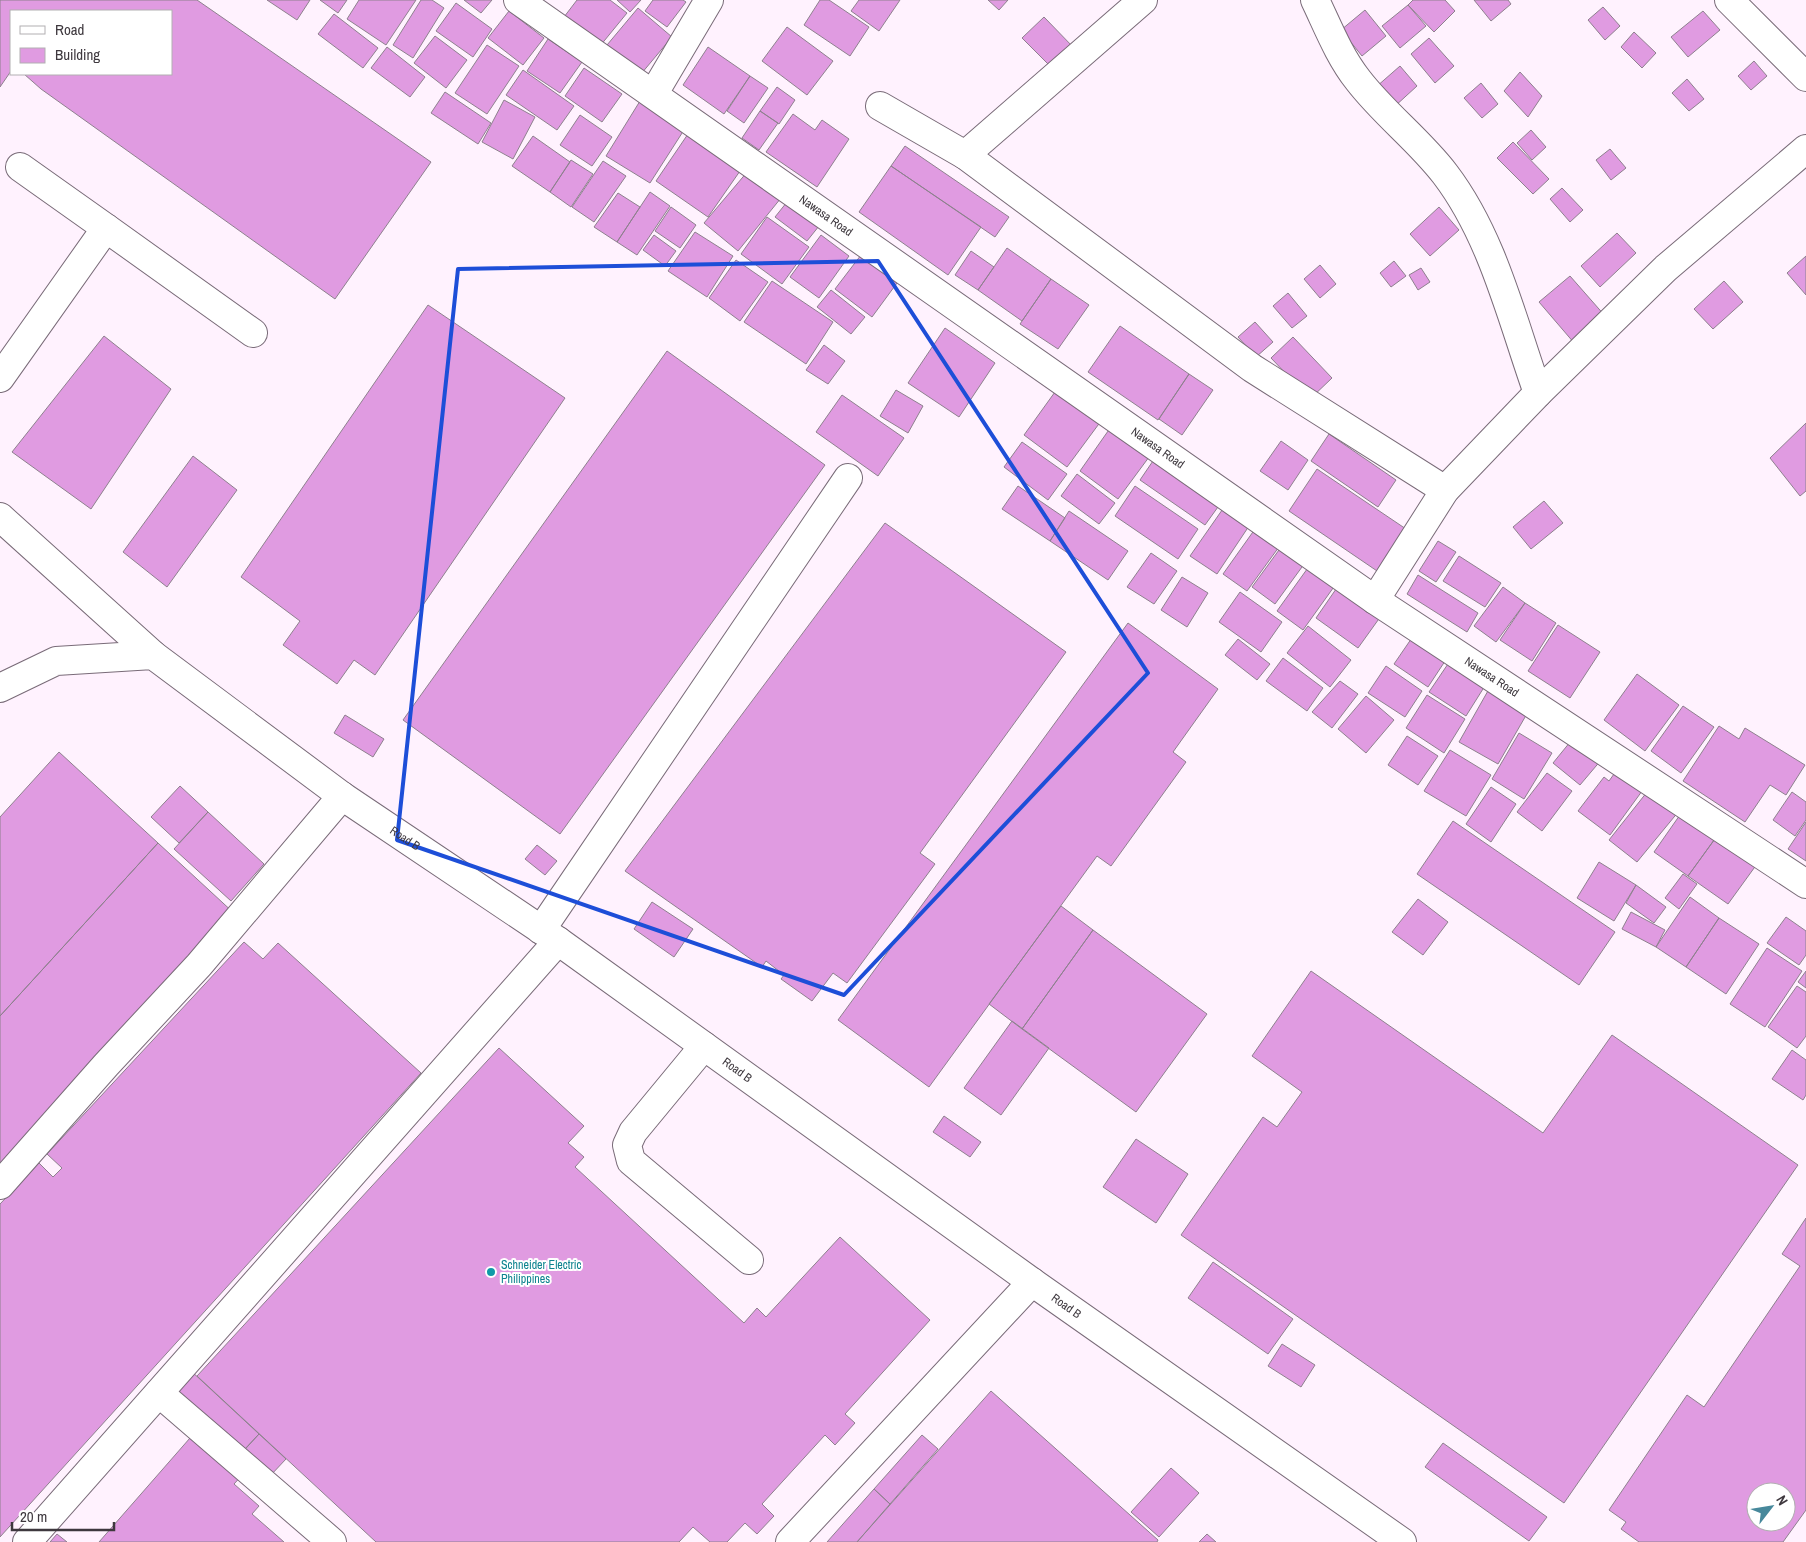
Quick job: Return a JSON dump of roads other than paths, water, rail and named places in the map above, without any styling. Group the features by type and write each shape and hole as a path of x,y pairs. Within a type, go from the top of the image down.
{"street":[{"name":"Nawasa Road","path":"518,0 654,93 1375,600 1806,884"},
{"path":"654,93 709,0"},
{"path":"965,155 1143,0"},
{"path":"1315,0 1343,60 1358,81 1445,175 1471,217 1490,258 1538,393"},
{"path":"1729,0 1806,78"},
{"path":"880,106 965,155 1252,368 1445,490"},
{"path":"1375,600 1445,490 1538,393 1666,268 1806,150"},
{"path":"20,167 253,333"},
{"path":"0,378 106,228"},
{"path":"27,1542 159,1393 550,936 848,478"},
{"name":"Road B","path":"0,517 154,654 342,796 550,936 1032,1282 1402,1542"},
{"path":"0,688 56,661 154,654"},
{"path":"0,1185 199,965 342,796"},
{"path":"704,1046 633,1132 627,1145 631,1161 749,1260"},
{"path":"790,1542 1032,1282"},
{"path":"159,1393 332,1542"}],"place":[{"name":"Schneider Electric Philippines","path":"491,1272"}]}
